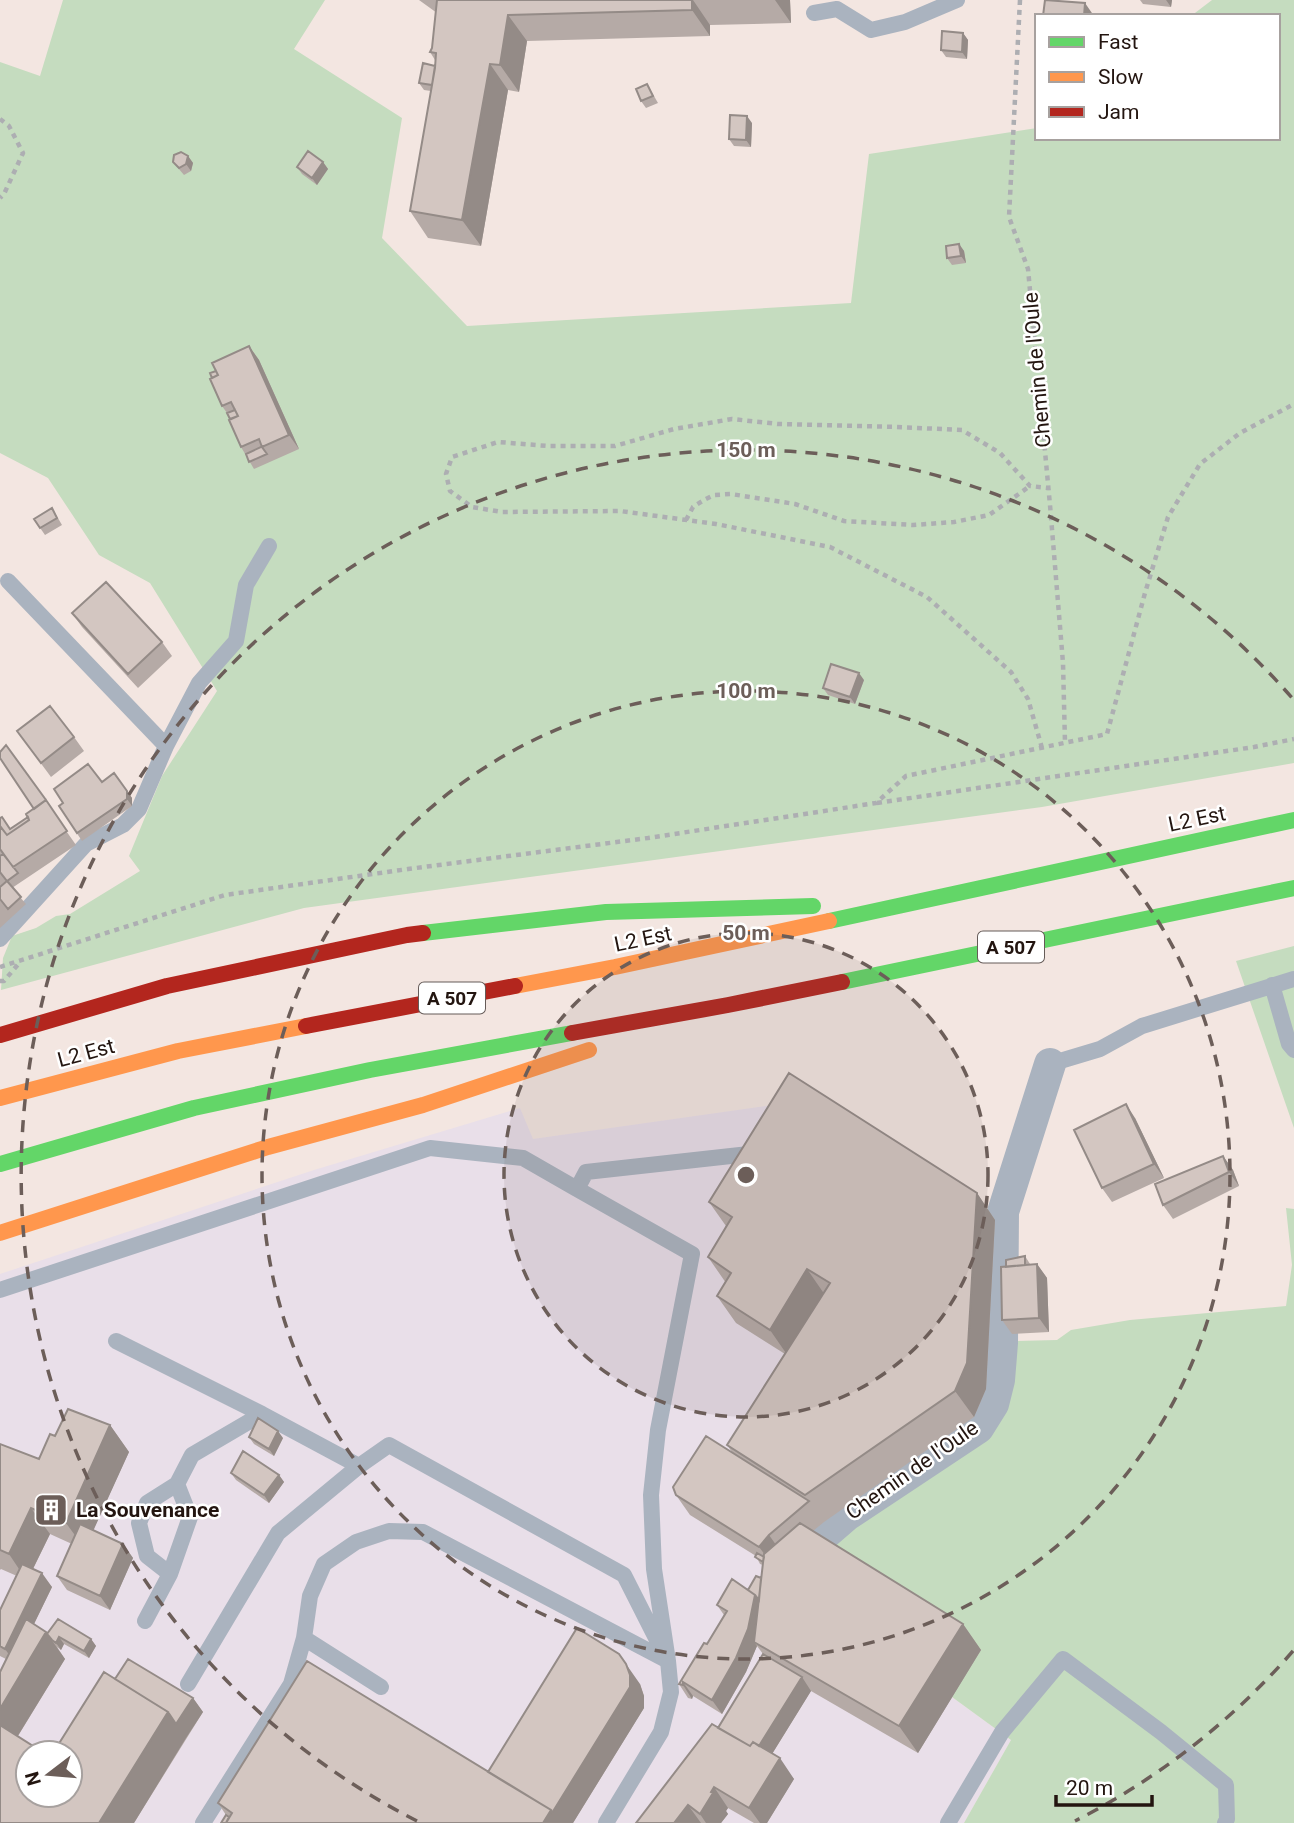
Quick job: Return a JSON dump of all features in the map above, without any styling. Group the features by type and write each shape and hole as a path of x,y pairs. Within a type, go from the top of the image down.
{"highway":[{"name":"L2 Est","path":"0,1098 178,1051 615,967 1294,820"},
{"name":"A 507","path":"0,1164 194,1108 370,1070 727,1005 1294,888"},
{"path":"0,1035 167,986 407,935 606,912 906,903"},
{"path":"0,1233 268,1147 423,1105 727,1005"}],"street":[{"name":"Chemin de l'Oule","path":"774,1589 776,1576 847,1515 978,1428 993,1404 999,1380 1002,1343 1003,1212 1050,1064"}],"lane":[{"path":"814,13 837,9 872,30 905,22 957,0"},
{"path":"0,939 86,845 123,825 139,808 166,746 199,683 236,641 246,585 269,546"},
{"path":"8,581 166,746"},
{"path":"1050,1064 1101,1049 1143,1026 1294,979"},
{"path":"1272,985 1289,1044 1294,1050"},
{"path":"0,1290 430,1148 523,1158 692,1254 658,1430 651,1495 654,1569 671,1692 661,1732 606,1823"},
{"path":"577,1189 586,1172 768,1152"},
{"path":"116,1341 359,1466"},
{"path":"170,1574 147,1556 139,1523 147,1503 177,1484 192,1455 262,1414"},
{"path":"188,1684 278,1534 359,1466 389,1445 624,1575 668,1661"},
{"path":"145,1621 170,1574 190,1517 177,1484"},
{"path":"202,1823 291,1684 304,1638 310,1596 324,1564 356,1542 389,1531 423,1532 668,1661"},
{"path":"304,1638 382,1687"},
{"path":"948,1823 1002,1732 1063,1660 1161,1732 1226,1785 1227,1819 1224,1823"}],"path":[{"name":"Chemin de l'Oule","path":"1020,0 1009,217 1028,269 1063,663 1065,743"},
{"path":"0,119 9,126 23,153 0,198"},
{"path":"876,803 906,776 1107,734 1168,517 1200,464 1240,433 1294,404"},
{"path":"1030,486 1000,453 962,430 778,424 732,419 674,429 615,446 548,446 498,442 452,457 446,474 450,491 472,506 502,512 620,511 716,524 830,547 928,597 1012,672 1028,699 1042,748"},
{"path":"686,520 693,507 704,500 714,495 731,494 795,504 844,521 913,525 954,522 989,515 1030,486 1049,488"},
{"path":"0,967 225,895 648,838 1294,739"},
{"path":"0,981 4,981 21,961"}],"shaded area":[{"path":"808,1100 952,1697 1011,1740 964,1823 0,1823 0,1637 13,1608 0,1609 0,1274 314,1170 520,1108 533,1139"}],"green space":[{"path":"63,0 325,0 294,49 402,118 382,238 467,326 851,303 869,154 1035,128 1035,140 1280,140 1280,14 1194,14 1212,0 1294,0 1294,763 1042,807 304,908 1,990 3,958 12,936 36,928 56,916 70,914 140,871 129,856 162,776 217,691 150,583 99,555 48,478 0,453 0,62 40,76"},
{"path":"1294,946 1294,1128 1236,961"},
{"path":"1286,1208 1294,1209 1294,1823 964,1823 1011,1740 952,1697 819,1550 1013,1341 1057,1340 1071,1330 1130,1320 1286,1306 1292,1265"}],"building":[{"path":"437,0 692,0 692,10 508,15 500,65 490,64 462,220 410,211 435,68 436,53 430,52"},
{"path":"1045,0 1085,3 1084,14 1043,14"},
{"path":"942,31 963,33 962,52 941,50"},
{"path":"423,63 435,66 432,85 419,83"},
{"path":"647,84 653,96 641,101 636,89"},
{"path":"730,115 747,116 746,140 729,139"},
{"path":"308,151 323,162 312,178 297,167"},
{"path":"181,152 188,156 186,164 179,168 173,162 174,155"},
{"path":"959,244 961,256 947,258 946,246"},
{"path":"249,346 289,435 262,447 259,439 241,447 229,420 238,416 231,402 222,406 210,379 218,375 212,363"},
{"path":"216,371 218,375 212,378 210,373"},
{"path":"235,410 238,416 230,419 227,413"},
{"path":"264,446 262,447 267,454 249,462 246,454"},
{"path":"52,508 57,518 40,528 34,519"},
{"path":"106,582 162,642 128,674 72,613"},
{"path":"831,664 859,673 850,697 823,688"},
{"path":"50,706 74,737 41,763 17,731"},
{"path":"6,745 46,800 34,809 0,758 0,752"},
{"path":"88,764 102,782 114,773 127,791 127,799 77,833 59,806 63,803 54,789"},
{"path":"46,800 67,831 13,867 0,849 0,826 7,835 29,820 26,814"},
{"path":"2,817 10,829 28,817 29,820 7,835 0,826"},
{"path":"3,854 18,873 7,881 0,872 0,856"},
{"path":"7,881 21,897 8,909 0,899 0,887"},
{"path":"789,1073 977,1193 967,1363 955,1391 805,1495 727,1445 830,1283 807,1269 770,1330 717,1296 731,1273 708,1257 732,1217 709,1202"},
{"path":"1126,1104 1154,1164 1102,1188 1074,1130"},
{"path":"1223,1156 1229,1172 1163,1205 1155,1184"},
{"path":"1025,1256 1025,1265 1006,1267 1006,1260"},
{"path":"1037,1264 1039,1318 1002,1320 1001,1267"},
{"path":"68,1409 110,1425 66,1523 31,1508 9,1554 0,1550 0,1444 39,1459 50,1434 55,1436"},
{"path":"258,1418 278,1431 269,1449 249,1437"},
{"path":"706,1436 809,1501 759,1547 676,1495 673,1487"},
{"path":"243,1451 279,1475 264,1495 231,1473"},
{"path":"800,1523 963,1624 899,1726 754,1642 764,1554"},
{"path":"80,1524 123,1544 100,1596 57,1576"},
{"path":"757,1553 764,1557 763,1562 755,1557"},
{"path":"22,1564 42,1573 5,1649 0,1646 0,1610"},
{"path":"756,1576 761,1578 759,1600 748,1590"},
{"path":"732,1579 755,1595 748,1629 736,1658 712,1700 683,1682 683,1685 679,1684 727,1611 717,1605"},
{"path":"26,1619 46,1632 0,1709 0,1672"},
{"path":"58,1619 91,1639 84,1651 59,1637 56,1643 47,1634"},
{"path":"577,1628 619,1654 630,1675 630,1687 552,1813 488,1772"},
{"path":"763,1654 802,1677 759,1746 753,1742 750,1746 718,1728"},
{"path":"128,1659 193,1698 176,1724 168,1712 115,1679"},
{"path":"307,1661 551,1810 543,1823 226,1823 232,1813 218,1803"},
{"path":"104,1672 168,1712 99,1823 0,1823 0,1725 22,1739 14,1739 14,1809 84,1809 84,1739 62,1739"},
{"path":"712,1724 750,1746 753,1742 780,1758 749,1808 714,1787 700,1814 688,1805 674,1823 636,1823"},
{"path":"226,1815 229,1817 226,1823 221,1823"}],"traffic: fast":[{"path":"829,921 1294,820"},
{"path":"842,982 1294,888"},
{"path":"423,933 606,912 813,906"},
{"path":"0,1164 194,1108 370,1070 572,1033"}],"traffic: slow":[{"path":"515,986 829,921"},
{"path":"0,1098 178,1051 306,1026"},
{"path":"0,1233 268,1147 423,1105 589,1050"}],"traffic: jam":[{"path":"0,1035 167,986 423,933"},
{"path":"572,1033 842,982"},
{"path":"306,1026 515,986"}],"place":[{"name":"La Souvenance","path":"51,1510"}]}
